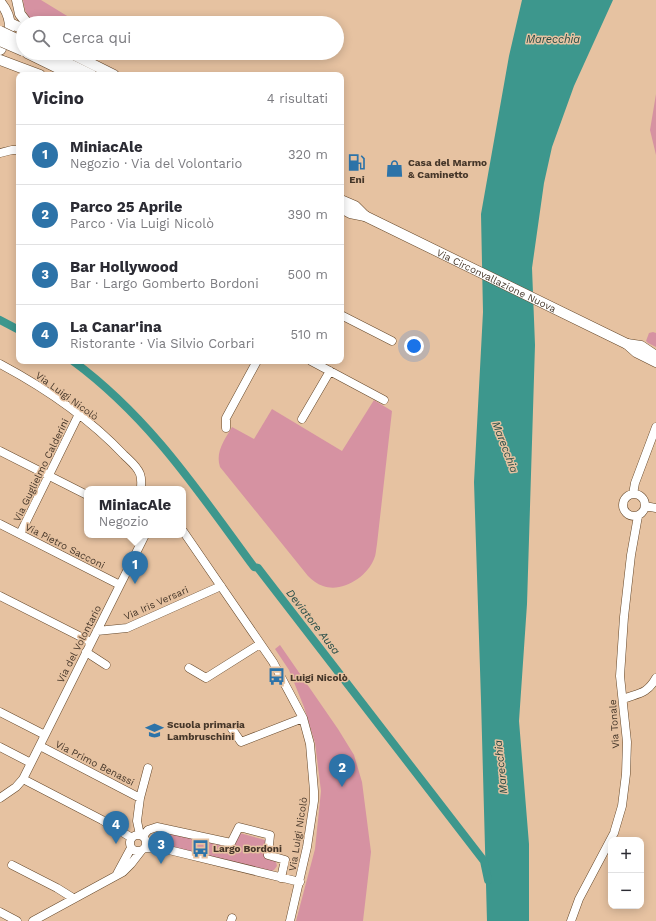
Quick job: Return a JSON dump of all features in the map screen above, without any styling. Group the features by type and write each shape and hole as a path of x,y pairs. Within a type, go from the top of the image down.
{"main road":[{"path":"17,0 22,16"},
{"path":"3,3 7,11 10,25 16,27"},
{"path":"0,32 16,39"},
{"path":"0,47 16,50"},
{"path":"0,60 32,72"},
{"path":"41,60 66,72"},
{"path":"61,60 86,72"},
{"path":"84,60 103,69"},
{"path":"88,60 108,72"},
{"name":"Via Circonvallazione Nuova","path":"344,201 355,206 365,216"},
{"name":"Via Circonvallazione Nuova","path":"344,210 350,213 365,216 627,344 636,352 654,359"},
{"name":"Via Circonvallazione Nuova","path":"627,344 641,346 654,359"},
{"path":"641,346 656,350"}],"street":[{"path":"0,153 16,150"},
{"path":"344,317 392,341"},
{"path":"654,359 656,368"},
{"name":"Via Luigi Nicolò","path":"0,364 24,377 79,414 118,448 136,467 142,480 141,486"},
{"path":"226,428 226,418 255,364"},
{"path":"317,364 384,400"},
{"path":"302,419 330,371"},
{"name":"Via Guglielmo Calderini","path":"20,534 79,414"},
{"path":"633,494 635,482 656,427"},
{"path":"0,451 84,494"},
{"path":"633,494 642,497 645,506 643,512 638,516 631,516 625,512 622,506 624,499 633,494"},
{"path":"645,506 656,508"},
{"name":"Via Tonale","path":"571,921 579,899 608,846 618,820 624,789 626,742 620,676 624,617 631,556 638,516"},
{"name":"Via Pietro Sacconi","path":"0,524 120,585"},
{"name":"Via Luigi Nicolò","path":"186,535 273,662 303,718 310,744 314,791 308,847 290,921"},
{"name":"Via del Volontario","path":"0,798 16,788 23,779 144,538"},
{"name":"Via Iris Versari","path":"97,631 127,628 221,586"},
{"path":"0,596 91,642"},
{"path":"189,668 206,678 260,644"},
{"path":"86,652 106,665"},
{"path":"623,698 646,691 651,687 656,678"},
{"path":"0,712 45,735"},
{"path":"232,729 241,742 303,718"},
{"name":"Via Primo Benassi","path":"40,746 140,798"},
{"path":"0,747 31,763"},
{"path":"140,841 137,821 140,798 148,768"},
{"path":"23,779 140,841 169,850 300,882"},
{"path":"33,921 72,898 123,872 129,867 140,841 148,830 157,827 231,843 239,827 270,835 268,855 285,860 281,878"},
{"path":"117,874 131,848 130,843 140,841"},
{"path":"12,865 57,888 72,898"},
{"path":"0,912 17,921"}],"shaded area":[{"path":"23,0 41,0 67,16 28,16"},
{"path":"656,94 656,155 650,130"},
{"path":"649,333 656,333 656,347 646,341"},
{"path":"374,400 392,411 375,556 371,566 366,572 353,582 330,588 315,582 308,576 220,467 220,451 232,427 254,439 272,409 342,451"},
{"path":"280,645 338,729 354,755 362,782 371,852 363,921 296,921 315,849 321,791 315,743 304,707 289,670 275,649"},
{"path":"162,832 233,847 240,833 265,840 264,856 274,860 277,866 274,870 269,872 159,844 156,837"}],"water":[{"name":"Marecchia","path":"522,0 613,0 574,86 552,147 544,183 532,268 535,345 527,604 519,721 529,844 529,921 487,921 474,482 483,312 481,214 509,56"}],"waterway":[{"name":"Deviatore Ausa","path":"0,320 16,328"},
{"name":"Deviatore Ausa","path":"77,364 101,383 126,407 149,431 192,483 254,567 258,568 484,861 488,880"}],"place":[{"name":"Eni","path":"357,162"},
{"name":"Casa del Marmo & Caminetto","path":"395,168"},
{"name":"MiniacAle","path":"135,584"},
{"name":"Luigi Nicolò","path":"277,677"},
{"name":"Scuola primaria Lambruschini","path":"154,730"},
{"name":"Parco 25 Aprile","path":"342,787"},
{"name":"La Canar'ina","path":"116,844"},
{"name":"Largo Bordoni","path":"200,848"},
{"name":"Bar Hollywood","path":"161,864"}]}
